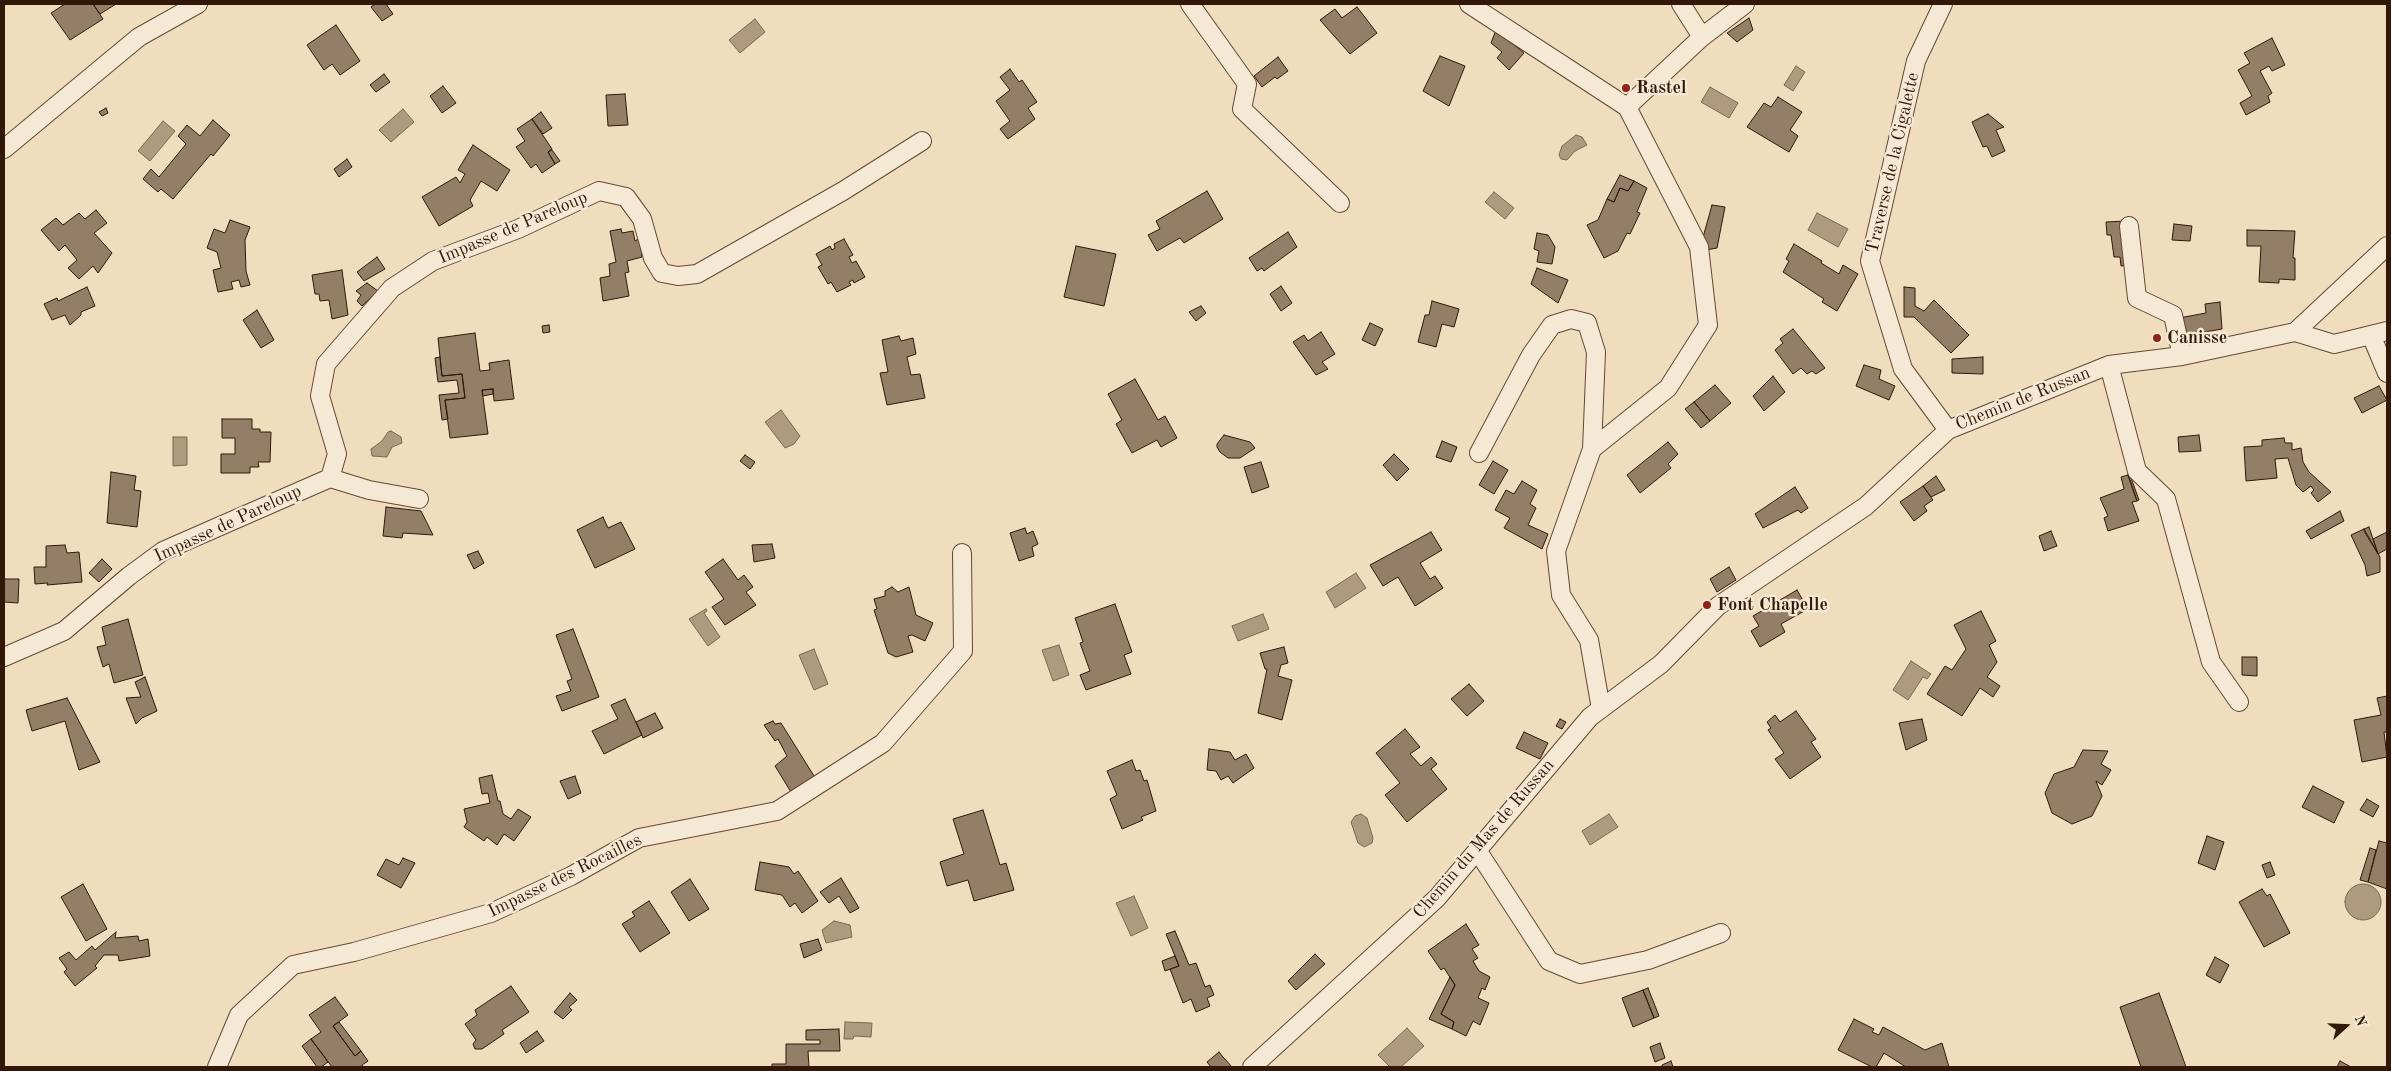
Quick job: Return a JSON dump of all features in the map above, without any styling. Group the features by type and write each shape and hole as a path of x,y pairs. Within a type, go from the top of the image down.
{"street":[{"path":"4,149 139,37 198,4"},
{"path":"1190,4 1247,84 1242,108 1340,203"},
{"path":"1469,4 1627,107 1699,247 1708,325 1668,388 1592,449"},
{"path":"1681,4 1702,37"},
{"path":"1627,107 1702,37 1745,4"},
{"name":"Traverse de la Cigalette","path":"1943,4 1916,61 1870,261 1903,369 1948,430"},
{"name":"Impasse de Pareloup","path":"4,657 64,631 128,576 163,551 330,478 337,454 320,396 326,364 392,288 432,262 518,228 599,191 626,197 642,219 652,258 662,273 678,276 697,274 843,191 922,141"},
{"path":"2129,226 2137,298 2173,315 2182,356"},
{"path":"2387,246 2295,332 2334,344 2379,333 2387,373"},
{"path":"1479,453 1536,348 1552,325 1571,319 1587,323 1596,352 1592,449 1556,551 1561,594 1589,640 1601,709"},
{"name":"Chemin de Russan","path":"1601,709 1661,664 1718,606 1866,506 1948,430 2109,364 2182,356 2295,332"},
{"path":"2109,364 2137,472 2166,499 2211,662 2239,702"},
{"path":"330,478 369,490 419,499"},
{"name":"Impasse des Rocailles","path":"217,1067 239,1015 293,965 354,952 491,913 571,876 639,838 777,811 883,743 963,651 962,554"},
{"name":"Chemin du Mas de Russan","path":"1252,1067 1437,898 1590,717 1601,709"},
{"path":"1477,850 1549,961 1580,974 1648,960 1721,933"}],"shaded area":[{"path":"755,19 765,32 740,53 729,40"},
{"path":"1796,66 1805,72 1793,91 1784,85"},
{"path":"1710,87 1738,103 1729,118 1701,102"},
{"path":"403,109 414,122 391,142 379,130"},
{"path":"163,121 175,131 150,161 138,151"},
{"path":"1576,135 1582,137 1587,145 1575,151 1567,160 1561,159 1559,155 1562,146"},
{"path":"1494,192 1514,208 1505,219 1485,202"},
{"path":"1817,213 1848,229 1838,247 1808,230"},
{"path":"781,410 800,436 794,444 785,448 765,422"},
{"path":"391,431 401,437 402,443 392,447 387,457 372,456 371,449"},
{"path":"173,437 187,437 187,465 173,466"},
{"path":"1356,573 1366,588 1335,608 1326,592"},
{"path":"706,609 707,611 704,613 720,637 708,646 689,619"},
{"path":"1263,614 1269,629 1238,641 1232,626"},
{"path":"1059,645 1069,675 1053,681 1042,650"},
{"path":"814,649 828,684 814,690 799,655"},
{"path":"1911,661 1931,674 1927,679 1923,677 1908,700 1893,690"},
{"path":"1361,814 1367,818 1373,838 1372,843 1364,847 1358,843 1351,822 1355,816"},
{"path":"1609,814 1618,827 1590,845 1582,831"},
{"path":"2363,884 2375,890 2381,902 2375,914 2363,920 2351,914 2345,902 2351,890"},
{"path":"1134,896 1148,928 1131,936 1116,903"},
{"path":"834,921 850,925 852,937 826,943 822,930"},
{"path":"845,1022 872,1023 871,1037 854,1036 853,1039 844,1039"},
{"path":"1407,1028 1424,1046 1401,1067 1390,1067 1378,1055"}],"building":[{"path":"65,4 93,4 103,19 70,40 51,13"},
{"path":"93,4 116,4 100,14"},
{"path":"375,4 386,4 393,14 382,21 371,7"},
{"path":"1357,7 1377,33 1350,54 1320,20 1335,9 1342,18"},
{"path":"1749,18 1753,30 1737,42 1727,33"},
{"path":"336,25 360,61 340,75 332,64 324,70 307,45"},
{"path":"1496,30 1524,53 1509,70 1497,58 1502,52 1491,43"},
{"path":"2272,38 2285,65 2272,71 2269,66 2260,71 2272,93 2268,96 2270,102 2246,115 2240,103 2252,96 2238,70 2250,63 2244,53"},
{"path":"1440,56 1465,66 1449,106 1423,91"},
{"path":"1278,57 1288,71 1277,79 1275,77 1262,87 1254,76"},
{"path":"1010,69 1019,82 1022,80 1037,102 1028,108 1035,119 1008,139 1000,129 1010,121 996,101 1010,90 1000,77"},
{"path":"384,74 390,82 376,92 370,85"},
{"path":"443,86 456,103 442,113 430,96"},
{"path":"625,94 628,125 608,126 606,95"},
{"path":"1778,97 1802,112 1790,130 1798,136 1789,152 1747,127 1764,103 1771,107"},
{"path":"106,108 108,113 102,116 99,112"},
{"path":"541,112 552,128 543,134 532,119"},
{"path":"1988,114 2004,127 1996,130 2005,151 1992,157 1987,146 1983,147 1972,122"},
{"path":"532,119 552,149 548,152 555,164 542,173 536,164 531,168 516,147 525,141 517,129"},
{"path":"213,120 230,135 213,156 211,154 173,199 161,189 158,192 143,179 151,169 159,177 186,144 178,136 187,125 200,136"},
{"path":"473,145 510,170 497,191 481,181 470,200 473,206 439,226 422,197 456,177 460,183 465,174 458,170"},
{"path":"552,150 560,161 555,164 548,152"},
{"path":"347,159 352,167 339,177 334,169"},
{"path":"1620,175 1634,181 1628,191 1620,188 1614,202 1607,199"},
{"path":"1634,181 1647,188 1637,212 1640,213 1630,234 1627,233 1618,251 1604,258 1587,225 1598,220 1607,199 1614,202 1620,188 1628,191"},
{"path":"1207,191 1223,219 1184,243 1180,238 1157,251 1148,235 1160,229 1156,221"},
{"path":"1712,205 1725,207 1717,248 1706,250 1702,241"},
{"path":"96,210 107,223 94,233 112,253 98,273 93,266 79,279 68,268 77,260 65,245 59,251 41,230 56,218 63,225 79,213 85,219"},
{"path":"230,220 250,227 245,240 246,271 250,285 241,287 239,280 231,282 233,289 218,292 213,270 221,268 217,252 207,248 214,229 225,233"},
{"path":"2126,221 2131,265 2121,266 2120,257 2114,257 2111,235 2107,235 2106,222"},
{"path":"2174,224 2192,226 2190,241 2172,240"},
{"path":"621,229 622,233 633,231 635,241 640,238 642,257 627,261 629,272 625,273 629,296 603,301 600,278 610,276 609,264 616,262 610,231"},
{"path":"2247,230 2295,231 2293,258 2295,258 2295,280 2279,279 2279,283 2259,282 2261,246 2247,246"},
{"path":"1288,232 1297,247 1264,271 1262,268 1257,271 1249,258"},
{"path":"1537,233 1548,235 1555,247 1552,264 1537,262 1539,251 1534,249"},
{"path":"844,239 853,255 849,257 852,263 856,261 865,277 854,283 853,280 849,282 851,285 837,292 831,282 828,284 818,267 822,265 816,254 830,246 832,250 835,248 834,244"},
{"path":"1794,244 1839,274 1843,265 1858,274 1837,311 1822,302 1824,299 1783,272 1789,261 1786,259"},
{"path":"1076,246 1116,254 1104,306 1064,297"},
{"path":"377,257 385,269 364,281 357,272"},
{"path":"1537,268 1568,280 1558,303 1531,284"},
{"path":"342,270 348,315 332,319 329,300 320,301 319,294 315,294 312,275"},
{"path":"367,283 378,291 362,306 357,301 361,295 356,291"},
{"path":"1281,286 1292,303 1281,311 1270,294"},
{"path":"87,287 95,306 81,312 81,315 70,325 65,315 52,320 44,304 57,298 58,301"},
{"path":"1904,287 1915,288 1915,306 1924,311 1934,300 1969,335 1951,353 1914,317 1904,317"},
{"path":"1432,301 1459,309 1454,327 1442,324 1436,347 1418,342 1425,315 1429,315"},
{"path":"2220,302 2222,329 2181,336 2179,318 2206,313 2205,304"},
{"path":"1201,306 1206,313 1196,321 1189,312"},
{"path":"257,310 274,340 261,348 243,320"},
{"path":"1370,323 1383,329 1375,346 1362,340"},
{"path":"549,325 550,332 543,333 542,326"},
{"path":"1793,329 1825,368 1816,374 1812,371 1807,374 1801,368 1793,374 1775,350 1783,343 1780,339"},
{"path":"1321,332 1335,354 1322,362 1328,369 1316,375 1293,342 1304,335 1308,341"},
{"path":"475,333 480,371 490,370 489,363 509,360 514,399 494,401 493,389 482,390 488,434 450,438 445,400 465,398 462,374 442,376 438,338"},
{"path":"899,336 901,341 913,338 916,354 907,357 911,375 920,374 925,398 887,405 880,373 888,372 882,340"},
{"path":"440,357 442,376 462,374 465,398 445,400 448,419 442,420 439,395 459,393 457,380 438,382 435,358"},
{"path":"1983,357 1983,374 1952,373 1952,359"},
{"path":"1864,365 1881,370 1879,379 1895,386 1889,400 1856,386"},
{"path":"1773,376 1785,392 1764,411 1753,396"},
{"path":"1135,379 1158,420 1165,416 1177,438 1161,447 1157,440 1132,453 1116,424 1122,420 1108,394"},
{"path":"1715,385 1731,403 1710,421 1694,402"},
{"path":"2379,386 2387,400 2362,413 2354,398"},
{"path":"493,389 493,394 483,396 482,390"},
{"path":"1694,402 1710,421 1701,428 1685,409"},
{"path":"222,419 252,419 252,429 260,429 260,432 271,432 270,462 258,462 259,467 250,467 250,473 221,473 221,454 235,454 235,438 222,438"},
{"path":"1224,435 1250,442 1255,448 1240,458 1228,458 1217,447 1217,444"},
{"path":"2199,435 2201,451 2179,452 2178,437"},
{"path":"2284,438 2285,443 2292,443 2292,450 2301,448 2303,462 2309,472 2331,492 2318,502 2311,493 2314,490 2311,486 2303,492 2296,485 2288,458 2275,459 2277,478 2246,481 2244,447 2262,446 2262,440"},
{"path":"1442,441 1457,447 1451,462 1436,457"},
{"path":"1668,442 1678,454 1668,464 1671,468 1640,493 1627,475"},
{"path":"1394,454 1409,469 1397,481 1383,465"},
{"path":"745,455 755,462 750,469 740,461"},
{"path":"1493,461 1508,470 1494,494 1479,485"},
{"path":"1261,462 1269,487 1252,493 1244,467"},
{"path":"111,472 136,476 134,490 141,491 137,527 107,523"},
{"path":"2128,475 2137,501 2132,502 2139,521 2108,531 2104,518 2108,516 2100,498 2124,489 2121,477"},
{"path":"2128,475 2130,475 2139,500 2137,501"},
{"path":"1936,476 1945,490 1931,497 1923,486"},
{"path":"1522,481 1537,490 1530,504 1536,508 1528,525 1548,534 1542,549 1504,528 1510,518 1495,510 1506,490 1514,494"},
{"path":"1923,486 1933,500 1924,506 1927,511 1914,521 1900,502"},
{"path":"1795,487 1808,508 1801,513 1798,510 1763,528 1755,514"},
{"path":"386,507 421,511 433,535 403,533 402,538 383,536"},
{"path":"2340,511 2344,521 2311,539 2306,531"},
{"path":"603,517 608,528 621,522 635,549 595,568 577,530"},
{"path":"2369,527 2378,554 2364,531 2364,529"},
{"path":"1025,528 1027,534 1033,531 1038,544 1032,547 1034,556 1019,561 1010,533"},
{"path":"2364,529 2380,557 2380,572 2367,576 2365,565 2351,535"},
{"path":"2051,531 2057,546 2044,551 2039,536"},
{"path":"1431,532 1442,550 1420,563 1430,579 1435,576 1443,588 1415,606 1398,577 1383,586 1370,565"},
{"path":"2387,532 2387,549 2378,554 2373,539"},
{"path":"772,544 775,558 754,562 752,545"},
{"path":"65,545 67,553 79,552 82,582 47,585 48,583 35,584 34,567 46,567 46,546"},
{"path":"478,551 484,563 474,569 467,555"},
{"path":"102,559 112,569 99,582 89,573"},
{"path":"723,559 738,580 744,575 753,587 746,592 756,605 725,625 712,607 724,599 705,572"},
{"path":"1729,567 1736,580 1717,592 1710,579"},
{"path":"4,579 19,579 18,603 4,602"},
{"path":"892,587 898,592 909,587 916,615 933,623 925,641 912,635 908,636 913,652 896,657 888,653 874,610 877,609 874,599 885,596 885,591"},
{"path":"1797,590 1808,609 1781,624 1785,632 1760,647 1751,631 1759,626 1753,616"},
{"path":"1115,604 1132,652 1124,655 1131,674 1086,690 1080,675 1090,671 1080,643 1083,642 1075,618"},
{"path":"1981,611 1996,641 1989,645 1997,662 1987,677 2000,686 1993,697 1980,688 1962,716 1927,694 1945,666 1952,670 1966,649 1954,625"},
{"path":"128,619 143,675 114,683 109,664 103,667 97,647 106,645 102,627"},
{"path":"573,629 599,697 562,711 556,696 571,691 567,681 572,679 556,635"},
{"path":"1284,647 1288,663 1281,665 1278,676 1292,680 1282,720 1258,713 1267,669 1265,669 1260,653"},
{"path":"2242,657 2257,657 2257,676 2242,675"},
{"path":"145,677 157,711 142,718 136,724 126,698 141,697 135,682"},
{"path":"1469,684 1484,701 1467,716 1451,699"},
{"path":"2387,696 2387,732 2384,732 2387,757 2362,762 2354,720 2381,715 2377,698"},
{"path":"67,698 100,762 79,770 65,721 32,731 26,710"},
{"path":"625,699 642,735 604,754 592,731 618,719 611,705"},
{"path":"1796,711 1816,739 1811,742 1821,757 1790,779 1775,759 1784,753 1768,730 1771,728 1767,722 1775,715 1780,722"},
{"path":"655,713 663,728 643,738 636,722"},
{"path":"1560,719 1566,722 1562,729 1556,726"},
{"path":"1922,719 1927,740 1906,750 1899,723"},
{"path":"773,721 775,724 781,723 814,776 791,792 775,766 787,756 778,739 775,741 764,725"},
{"path":"1405,729 1420,747 1410,754 1421,766 1431,757 1437,764 1431,769 1447,789 1407,822 1385,795 1400,783 1376,753"},
{"path":"1524,732 1548,743 1540,759 1516,748"},
{"path":"1209,749 1230,752 1235,760 1246,754 1254,768 1233,783 1228,776 1221,780 1216,771 1207,770"},
{"path":"2083,750 2108,751 2101,764 2111,770 2102,785 2096,781 2102,796 2092,816 2072,824 2052,813 2045,793 2054,774 2074,767"},
{"path":"1132,760 1136,771 1140,770 1144,781 1147,780 1156,811 1141,817 1143,820 1122,829 1110,799 1117,795 1107,771"},
{"path":"492,775 503,814 511,819 518,809 531,817 514,841 504,834 497,845 487,837 484,841 464,827 467,822 464,809 490,803 488,793 482,794 479,778"},
{"path":"575,776 581,793 568,799 560,781"},
{"path":"2313,786 2344,802 2334,823 2302,807"},
{"path":"2367,799 2379,806 2373,817 2360,810"},
{"path":"983,810 1000,865 1006,863 1014,890 974,901 968,880 947,886 940,862 964,854 953,819"},
{"path":"2207,836 2224,842 2215,870 2198,863"},
{"path":"2379,841 2387,843 2387,889 2368,882"},
{"path":"2370,848 2376,850 2368,882 2360,880"},
{"path":"403,858 415,863 401,888 377,875 386,859 399,865"},
{"path":"760,862 789,867 794,874 798,871 818,901 802,913 795,903 790,907 782,895 755,890"},
{"path":"2270,862 2275,875 2267,878 2262,865"},
{"path":"841,878 859,908 850,913 839,896 829,903 820,892"},
{"path":"690,879 709,909 689,921 671,892"},
{"path":"83,884 107,929 86,941 61,897"},
{"path":"2262,889 2267,896 2270,894 2290,933 2264,947 2239,902"},
{"path":"649,901 670,933 640,952 622,924 635,916 632,912"},
{"path":"1466,924 1479,945 1472,949 1478,958 1473,961 1479,971 1490,977 1485,990 1482,988 1478,998 1489,1003 1480,1025 1473,1021 1466,1036 1452,1029 1454,1022 1441,1014 1455,985 1444,968 1441,970 1428,951"},
{"path":"1175,931 1189,965 1196,963 1205,987 1210,985 1214,995 1207,998 1210,1006 1196,1012 1191,999 1183,1003 1170,969 1179,966 1166,934"},
{"path":"116,932 115,938 138,936 139,941 148,939 150,956 119,961 118,955 104,955 95,966 97,968 75,986 64,972 67,969 59,958 69,952 76,960 92,946 95,950"},
{"path":"818,939 822,950 804,958 800,944"},
{"path":"1315,954 1325,964 1296,990 1288,981"},
{"path":"1175,956 1179,966 1165,971 1162,961"},
{"path":"2215,957 2229,965 2220,983 2206,975"},
{"path":"1450,977 1455,985 1441,1014 1454,1022 1452,1029 1429,1019"},
{"path":"511,986 529,1012 502,1030 504,1034 482,1049 475,1049 473,1044 476,1040 465,1024 477,1015 475,1010"},
{"path":"1648,988 1659,1016 1654,1018 1643,990"},
{"path":"1643,990 1654,1018 1633,1027 1622,998"},
{"path":"570,993 577,1000 569,1007 572,1010 563,1019 554,1012"},
{"path":"2159,993 2186,1067 2141,1067 2120,1007"},
{"path":"335,997 348,1015 333,1026 355,1056 361,1051 368,1061 362,1065 363,1067 332,1067 311,1039 321,1032 309,1015"},
{"path":"1854,1019 1874,1029 1872,1032 1879,1035 1883,1027 1925,1050 1942,1043 1949,1067 1906,1067 1884,1053 1876,1067 1872,1067 1838,1050"},
{"path":"339,1022 361,1051 355,1056 333,1026"},
{"path":"839,1029 840,1051 808,1051 809,1067 772,1067 772,1064 786,1064 786,1044 820,1044 820,1040 806,1040 806,1030"},
{"path":"537,1031 544,1041 526,1053 520,1043"},
{"path":"311,1039 328,1062 321,1067 317,1067 302,1046"},
{"path":"1660,1043 1665,1058 1655,1062 1650,1047"},
{"path":"1219,1052 1232,1067 1211,1067 1207,1062"},
{"path":"1671,1061 1673,1067 1663,1067 1662,1065"},
{"path":"2340,1061 2351,1067 2337,1067"}],"place":[{"name":"Rastel","path":"1626,88"},
{"name":"Canisse","path":"2157,338"},
{"name":"Font Chapelle","path":"1707,605"}]}
